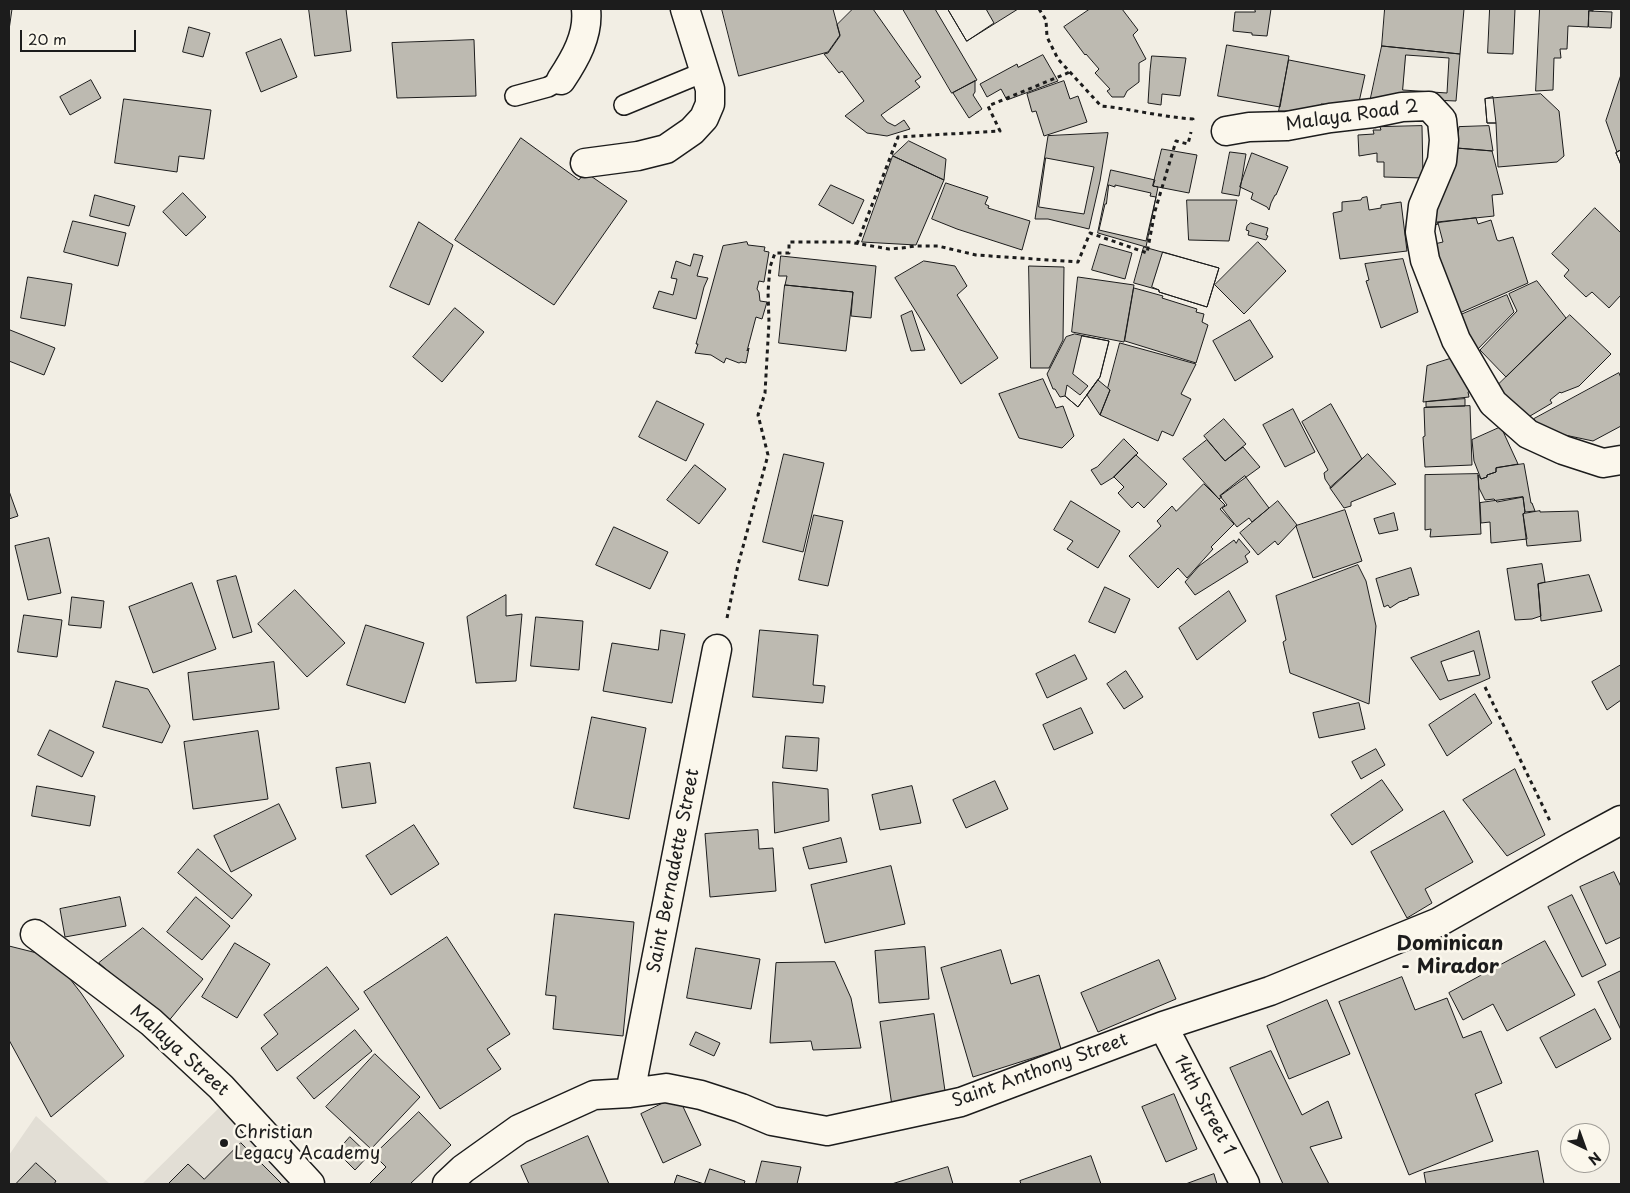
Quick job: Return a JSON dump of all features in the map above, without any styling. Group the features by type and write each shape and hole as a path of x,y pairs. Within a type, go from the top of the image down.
{"street":[{"path":"561,80 572,64 584,36 586,9"},
{"path":"585,163 638,156 666,149 686,136 704,118 710,104 710,89 684,9"},
{"name":"Malaya Road 2","path":"1226,131 1249,127 1287,126 1402,107 1429,106 1442,120 1444,140 1442,161 1423,206 1420,232 1425,260 1456,340 1492,403 1528,434 1563,450 1603,463 1621,460"},
{"name":"Saint Bernadette Street","path":"630,1093 718,649"},
{"name":"Saint Anthony Street","path":"447,1184 463,1169 519,1129 594,1095 666,1088 709,1098 741,1108 772,1121 827,1131 961,1102 1163,1026 1270,991 1439,922 1621,820"},
{"name":"Malaya Street","path":"35,934 158,1029 221,1087 310,1184"},
{"name":"14th Street 1","path":"1163,1026 1246,1184"}],"lane":[{"path":"624,105 704,72"},
{"path":"515,96 548,87 561,80"}],"path":[{"path":"718,649 729,610 738,565 768,455 758,415 765,393 769,322 768,292 770,267 775,253 789,254 789,242 818,241 849,242 889,249 938,246 976,254 1078,262 1090,233 1147,253 1155,211 1176,141 1188,144 1193,119 1164,117 1102,106 1058,59 1047,37 1046,20 1039,9"},
{"path":"857,244 898,137 1000,131 988,106 1070,72"},
{"path":"1191,131 1226,131"},
{"path":"1485,687 1564,851"}],"shaded area":[{"name":"Christian Legacy Academy","path":"224,1103 304,1184 142,1184"},
{"path":"36,1116 110,1184 9,1184 9,1155"}],"building":[{"path":"9,9 12,9 9,30"},
{"path":"309,9 346,9 351,51 315,56"},
{"path":"722,9 833,9 840,35 828,52 739,76"},
{"path":"853,9 873,9 921,77 915,81 920,87 881,115 887,122 895,126 904,120 910,129 887,136 867,133 845,116 864,101 842,71 839,73 824,54 828,53 840,36 837,25"},
{"path":"903,9 935,9 977,80 952,93"},
{"path":"948,9 1018,9 967,41"},
{"path":"948,9 986,9 994,23 967,41"},
{"path":"1090,9 1122,9 1138,30 1133,35 1146,59 1139,63 1139,82 1127,91 1124,97 1112,97 1107,91 1110,89 1095,73 1099,69 1085,55 1064,27"},
{"path":"1255,9 1271,9 1267,36 1233,31 1235,12 1255,12"},
{"path":"1385,9 1464,9 1460,54 1382,46"},
{"path":"1490,9 1515,9 1513,54 1488,53"},
{"path":"1540,9 1593,9 1593,11 1589,10 1588,27 1568,26 1567,49 1560,49 1561,58 1554,58 1553,90 1536,91"},
{"path":"1589,11 1612,12 1611,28 1589,27"},
{"path":"189,27 210,33 203,57 183,52"},
{"path":"281,39 297,77 261,92 246,53"},
{"path":"474,40 476,96 397,98 392,43"},
{"path":"1227,45 1289,56 1280,107 1218,96"},
{"path":"1382,46 1460,54 1456,101 1409,99 1370,102"},
{"path":"1043,55 1058,81 1007,100 1001,89 987,97 980,84 1017,64 1018,67"},
{"path":"1406,55 1449,58 1447,93 1403,90"},
{"path":"1152,56 1186,58 1180,96 1162,94 1161,105 1148,103"},
{"path":"1289,60 1365,75 1359,102 1344,107 1321,104 1320,108 1279,111"},
{"path":"1621,75 1621,150 1617,152 1606,121"},
{"path":"91,80 101,98 70,115 60,97"},
{"path":"975,81 975,92 973,95 982,109 969,118 953,93"},
{"path":"1064,81 1070,99 1078,96 1087,122 1044,136 1036,111 1032,112 1027,94"},
{"path":"1541,94 1559,111 1564,156 1557,162 1498,167 1496,123 1487,123 1485,99"},
{"path":"1493,97 1496,123 1487,123 1485,99"},
{"path":"124,99 211,110 204,159 179,156 177,172 115,163"},
{"path":"1422,126 1423,178 1384,177 1384,162 1377,162 1377,153 1359,156 1358,135 1374,134 1373,130 1381,130 1380,127"},
{"path":"1489,126 1493,151 1456,148 1459,127"},
{"path":"1108,133 1089,229 1048,219 1035,219 1048,136"},
{"path":"521,138 579,180 585,172 627,201 554,305 455,240"},
{"path":"909,141 946,159 944,180 893,156"},
{"path":"1457,148 1492,151 1503,194 1492,195 1494,216 1437,222 1438,224 1435,225 1428,223"},
{"path":"1162,149 1197,155 1189,193 1153,186"},
{"path":"1621,150 1621,165 1616,153"},
{"path":"1621,150 1621,165 1616,153"},
{"path":"1230,152 1246,154 1239,196 1222,193"},
{"path":"1252,153 1288,167 1269,210 1267,207 1251,199 1253,193 1240,187"},
{"path":"893,156 944,180 916,245 862,242"},
{"path":"1046,158 1094,167 1084,214 1039,207"},
{"path":"1111,170 1155,180 1153,186 1158,187 1146,247 1098,233"},
{"path":"946,183 988,197 985,204 989,206 988,208 1030,221 1022,250 932,219"},
{"path":"831,185 864,200 853,224 819,205"},
{"path":"1109,185 1151,193 1150,196 1156,197 1146,241 1099,230"},
{"path":"183,193 206,217 186,236 163,212"},
{"path":"95,195 135,206 129,226 90,216"},
{"path":"1367,197 1369,210 1381,208 1381,205 1401,202 1407,251 1340,259 1333,213 1342,211 1342,202 1361,200"},
{"path":"1187,200 1237,200 1229,241 1189,240"},
{"path":"1595,208 1621,233 1621,295 1609,308 1592,292 1586,297 1564,276 1569,270 1552,254"},
{"path":"1476,218 1478,224 1491,220 1497,240 1513,237 1528,283 1455,315 1430,245 1443,242 1438,223"},
{"path":"73,221 126,233 118,266 64,252"},
{"path":"419,222 453,245 429,305 390,287"},
{"path":"1251,223 1268,228 1266,240 1248,235 1247,226"},
{"path":"747,242 748,245 765,247 764,251 769,252 764,282 759,281 757,289 760,301 767,302 762,319 756,317 747,351 749,348 746,363 739,363 726,358 724,363 711,355 695,353 698,344 696,344 723,246"},
{"path":"1258,242 1286,271 1244,314 1215,285"},
{"path":"1100,244 1132,253 1125,279 1092,270"},
{"path":"1144,247 1219,268 1207,307 1134,283"},
{"path":"1163,252 1219,268 1207,307 1159,292 1159,290 1152,287"},
{"path":"694,254 703,256 697,276 708,278 696,319 653,308 659,291 673,295 677,279 671,278 676,261 690,266"},
{"path":"781,256 876,266 871,318 851,316 853,292 785,285 787,276 779,276"},
{"path":"1403,259 1418,312 1381,328 1366,281 1369,280 1365,264"},
{"path":"924,261 955,266 967,286 957,295 998,358 961,384 895,278"},
{"path":"1029,266 1064,267 1063,340 1049,368 1031,368"},
{"path":"28,277 72,284 65,326 21,318"},
{"path":"1078,277 1134,285 1124,342 1072,332"},
{"path":"1537,281 1566,318 1506,377 1480,350 1517,311 1509,294"},
{"path":"785,285 853,292 846,351 779,343"},
{"path":"1134,288 1163,296 1162,298 1197,309 1196,312 1204,314 1202,322 1208,325 1196,363 1125,341"},
{"path":"1507,295 1514,312 1475,352 1456,317"},
{"path":"455,308 484,332 442,382 413,357"},
{"path":"912,311 925,350 911,351 901,316"},
{"path":"1570,315 1611,354 1579,386 1560,392 1550,400 1552,403 1525,419 1497,386"},
{"path":"1250,320 1273,357 1235,381 1213,341"},
{"path":"10,330 55,348 44,375 9,361"},
{"path":"1075,334 1109,341 1100,377 1078,407 1065,396 1060,397 1055,389 1053,389 1047,374 1066,337"},
{"path":"1082,336 1109,341 1100,377 1078,407 1065,396 1067,385 1080,395 1088,386 1073,374"},
{"path":"1120,343 1196,364 1181,394 1191,399 1173,436 1162,431 1158,441 1100,415 1110,390 1108,388"},
{"path":"1453,358 1471,390 1468,392 1469,397 1423,402 1427,366"},
{"path":"1619,373 1621,378 1621,426 1593,441 1546,431 1537,425 1534,419"},
{"path":"1043,379 1056,408 1063,406 1074,436 1062,448 1019,438 999,394"},
{"path":"1098,380 1110,390 1100,415 1087,395"},
{"path":"1465,399 1465,406 1426,407 1426,402"},
{"path":"657,401 704,424 686,461 639,437"},
{"path":"1331,404 1362,459 1331,488 1325,479 1324,473 1328,470 1302,422"},
{"path":"1470,406 1472,465 1425,467 1424,408"},
{"path":"1293,409 1315,452 1285,467 1263,425"},
{"path":"1224,419 1246,444 1225,461 1204,436"},
{"path":"1501,427 1518,464 1496,468 1496,472 1481,479 1474,461 1472,440"},
{"path":"1124,439 1138,453 1114,477 1101,485 1091,470 1097,467"},
{"path":"1207,440 1225,461 1243,447 1260,467 1220,496 1222,497 1219,499 1183,459"},
{"path":"784,454 824,463 803,552 763,542"},
{"path":"1368,454 1396,484 1351,502 1351,506 1344,508 1330,488"},
{"path":"1136,455 1167,484 1144,508 1138,502 1132,508 1118,493 1124,487 1114,477"},
{"path":"1524,464 1531,503 1535,511 1525,512 1523,497 1497,502 1494,499 1485,500 1479,488 1478,475 1481,479 1496,472 1496,468"},
{"path":"695,465 726,489 699,524 667,500"},
{"path":"1478,474 1481,534 1430,537 1431,529 1425,530 1425,475"},
{"path":"1245,476 1269,508 1252,522 1249,518 1237,527 1222,508 1227,505 1220,496"},
{"path":"1204,484 1225,505 1220,509 1234,524 1211,547 1213,549 1187,578 1178,568 1158,588 1129,556 1161,526 1157,521 1172,506 1176,511"},
{"path":"9,491 18,516 9,519"},
{"path":"1523,497 1525,512 1523,514 1527,539 1491,543 1490,522 1481,523 1480,503"},
{"path":"1071,501 1120,531 1098,568 1067,549 1073,541 1054,530"},
{"path":"1278,501 1297,525 1278,545 1275,541 1258,555 1240,533"},
{"path":"1345,510 1362,561 1313,578 1296,526"},
{"path":"1540,511 1578,511 1581,541 1527,546 1523,514"},
{"path":"1394,513 1398,530 1379,534 1374,519"},
{"path":"814,515 843,521 828,586 799,580"},
{"path":"614,527 668,552 650,589 596,565"},
{"path":"49,538 61,593 28,600 15,546"},
{"path":"1239,539 1250,552 1245,556 1248,562 1195,595 1185,582 1199,566 1234,540 1236,543"},
{"path":"1542,564 1545,582 1538,584 1541,616 1532,619 1515,620 1507,569"},
{"path":"1358,565 1366,581 1376,626 1369,704 1290,673 1283,642 1286,640 1276,596"},
{"path":"1411,568 1419,595 1399,602 1390,608 1388,605 1384,607 1376,579"},
{"path":"1589,575 1602,611 1541,621 1538,584"},
{"path":"236,576 252,632 233,638 217,581"},
{"path":"192,583 216,649 153,673 129,607"},
{"path":"1105,587 1130,599 1115,633 1089,622"},
{"path":"295,590 345,643 307,677 258,624"},
{"path":"1229,591 1246,621 1197,660 1179,628"},
{"path":"506,595 506,616 522,614 516,681 476,683 467,617"},
{"path":"72,597 104,601 101,628 69,625"},
{"path":"24,615 62,620 57,657 18,652"},
{"path":"536,617 583,621 579,670 531,666"},
{"path":"366,625 424,643 405,703 347,685"},
{"path":"661,630 685,634 672,703 603,691 612,643 658,650"},
{"path":"760,630 818,635 813,685 825,686 823,703 753,697"},
{"path":"1479,631 1490,678 1440,700 1411,658"},
{"path":"1474,651 1480,675 1448,681 1441,662"},
{"path":"1075,655 1087,679 1047,698 1036,674"},
{"path":"274,662 279,709 193,720 188,673"},
{"path":"1621,665 1621,700 1607,710 1592,682"},
{"path":"1126,671 1143,697 1124,709 1107,684"},
{"path":"116,681 148,689 170,726 162,743 103,727"},
{"path":"1475,694 1492,723 1447,756 1429,725"},
{"path":"1359,703 1365,729 1319,738 1313,713"},
{"path":"1081,708 1093,733 1054,750 1043,725"},
{"path":"592,717 646,728 629,819 574,808"},
{"path":"50,730 94,752 82,777 38,755"},
{"path":"258,731 268,799 193,809 184,742"},
{"path":"786,736 819,738 817,771 783,768"},
{"path":"1376,749 1385,765 1361,779 1352,762"},
{"path":"370,763 376,803 342,808 336,768"},
{"path":"1515,769 1545,835 1507,856 1463,800"},
{"path":"1382,780 1403,810 1352,845 1331,815"},
{"path":"995,781 1008,809 966,828 953,800"},
{"path":"773,782 828,789 829,821 775,833"},
{"path":"37,786 95,796 90,826 32,816"},
{"path":"912,786 921,823 880,830 872,795"},
{"path":"279,804 296,839 231,872 214,836"},
{"path":"1444,811 1473,862 1425,889 1432,903 1407,918 1371,852"},
{"path":"414,825 439,864 391,895 366,856"},
{"path":"758,830 759,849 773,848 776,891 710,897 705,834"},
{"path":"841,838 847,862 809,869 803,848"},
{"path":"198,849 252,895 232,919 178,873"},
{"path":"891,866 905,924 825,943 811,885"},
{"path":"1614,872 1621,887 1621,937 1606,944 1580,887"},
{"path":"1572,895 1606,965 1582,977 1548,907"},
{"path":"120,897 126,926 65,937 60,909"},
{"path":"196,897 230,926 202,960 167,932"},
{"path":"555,914 634,922 623,1036 553,1029 556,996 546,995"},
{"path":"143,928 203,979 167,1023 99,963"},
{"path":"447,937 510,1034 487,1049 501,1069 440,1109 364,992"},
{"path":"1545,941 1575,995 1507,1031 1493,1004 1463,1020 1449,993"},
{"path":"235,943 270,964 237,1018 202,997"},
{"path":"9,946 41,954 63,970 124,1056 51,1117 9,1040"},
{"path":"925,947 929,999 879,1003 875,951"},
{"path":"696,948 760,959 751,1009 687,998"},
{"path":"1001,950 1011,984 1039,975 1061,1049 973,1077 941,968"},
{"path":"1159,960 1176,999 1098,1032 1081,993"},
{"path":"835,962 851,998 861,1048 813,1050 811,1041 770,1043 776,963"},
{"path":"327,967 359,1009 277,1071 261,1048 278,1034 264,1015"},
{"path":"1621,971 1621,1030 1598,982"},
{"path":"1402,977 1415,1010 1447,998 1463,1038 1481,1031 1502,1083 1475,1094 1493,1141 1409,1175 1339,1002"},
{"path":"1327,1000 1350,1054 1289,1079 1267,1026"},
{"path":"1595,1009 1611,1039 1556,1068 1540,1038"},
{"path":"934,1014 946,1098 892,1106 880,1022"},
{"path":"355,1030 372,1051 314,1099 297,1078"},
{"path":"696,1032 720,1043 714,1056 690,1045"},
{"path":"1271,1051 1302,1115 1328,1101 1342,1138 1310,1147 1329,1184 1283,1184 1230,1068"},
{"path":"375,1054 420,1097 371,1149 326,1107"},
{"path":"1174,1094 1197,1149 1166,1162 1142,1107"},
{"path":"678,1096 701,1145 663,1163 641,1114"},
{"path":"419,1112 451,1145 410,1184 369,1184 386,1167 374,1155"},
{"path":"588,1136 609,1184 529,1184 521,1166"},
{"path":"350,1137 369,1155 355,1170 337,1152"},
{"path":"241,1143 282,1184 168,1184 188,1164 204,1179"},
{"path":"1538,1151 1544,1184 1426,1184 1424,1173"},
{"path":"1091,1156 1101,1184 1021,1184 1020,1181"},
{"path":"762,1161 801,1167 797,1184 756,1184"},
{"path":"36,1163 56,1181 54,1184 16,1184"},
{"path":"948,1167 953,1184 892,1184"},
{"path":"710,1169 745,1181 744,1184 704,1184"},
{"path":"1214,1174 1217,1184 1186,1184"},
{"path":"677,1175 704,1184 674,1184"}],"place":[{"name":"Christian Legacy Academy","path":"224,1143"}],"district":[{"name":"Dominican - Mirador","path":"1450,956"}]}
